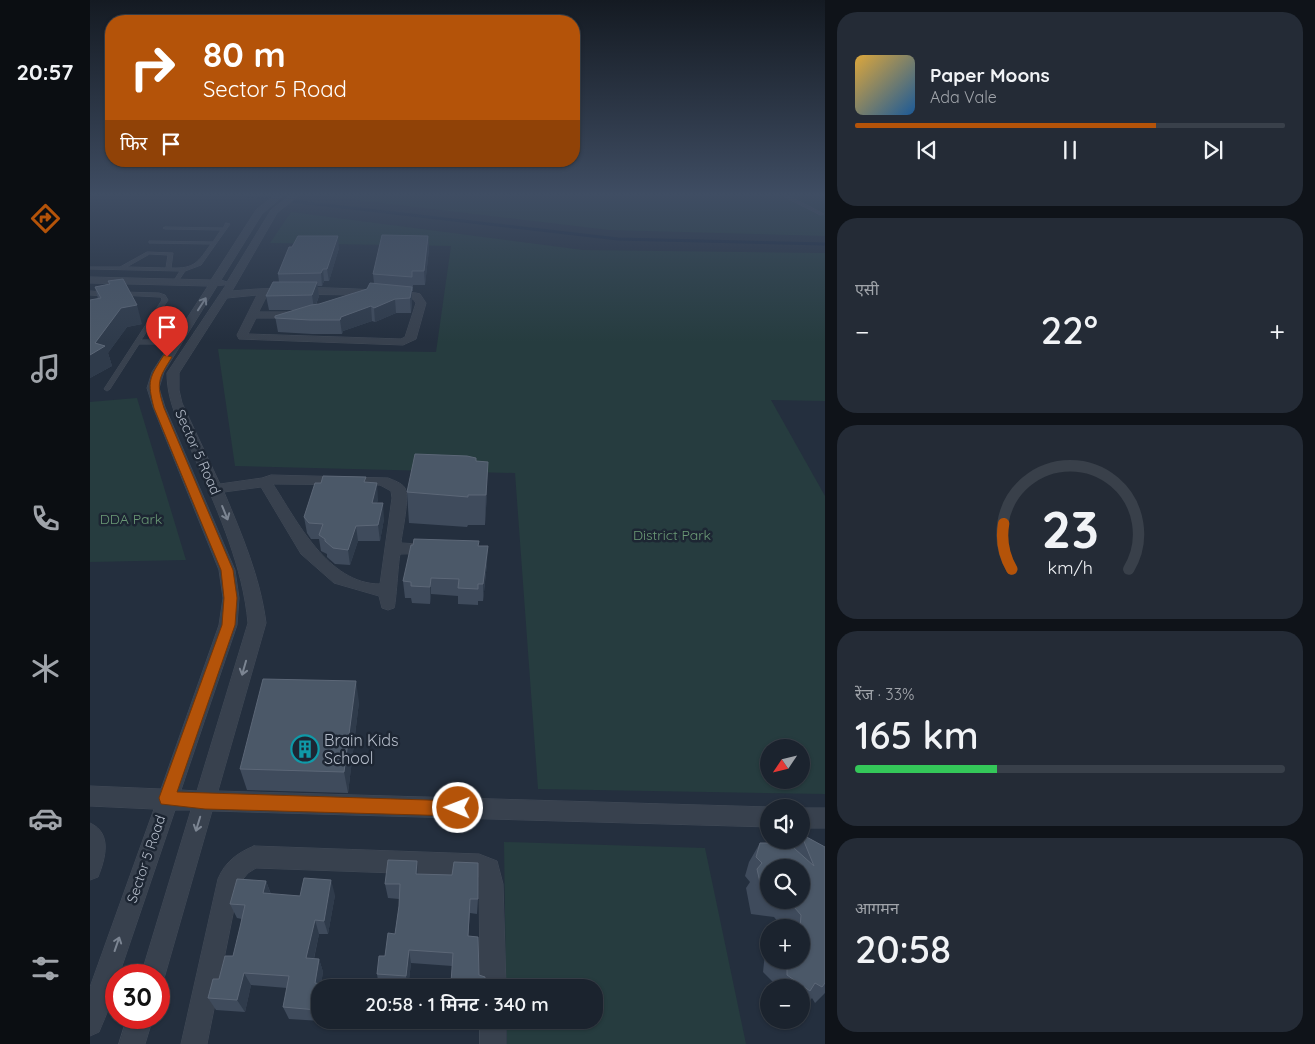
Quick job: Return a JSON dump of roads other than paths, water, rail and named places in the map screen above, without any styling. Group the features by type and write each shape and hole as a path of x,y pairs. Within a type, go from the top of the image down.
{"street":[{"name":"Sector 5 Road","path":"155,964 258,623 255,597 247,566 176,403 173,390 173,373 249,245"},
{"path":"90,280 176,282 264,291 367,292 416,296 421,303 410,339 403,342 243,337 264,291"},
{"name":"Sector 5 Road","path":"90,1023 228,625 231,598 227,570 159,408 153,388 158,372 177,342 224,287"},
{"path":"354,302 363,299 367,292"},
{"path":"252,315 306,314"},
{"path":"271,479 383,481 392,484 398,489 399,498 388,597 374,590 340,579 307,550 267,485 271,479"},
{"path":"215,489 267,485 344,488"},
{"path":"393,548 450,549"},
{"path":"90,796 760,817"},
{"path":"810,818 825,818"},
{"path":"90,834 97,851 90,868"},
{"path":"194,1044 229,880 240,865 254,857 479,865 489,869 492,884 493,979"},
{"path":"132,1044 137,1029"},
{"path":"493,1029 494,1044"}],"lane":[{"path":"90,268 183,270 199,264 213,245"},
{"path":"120,269 149,253 172,254 168,270"},
{"path":"176,282 183,270"},
{"path":"90,293 163,296 165,300 107,389"},
{"path":"137,342 177,342"}],"place":[{"name":"Brain Kids School","path":"305,749"}],"park label":[{"name":"DDA Park","path":"131,519"},
{"name":"District Park","path":"672,535"}]}
